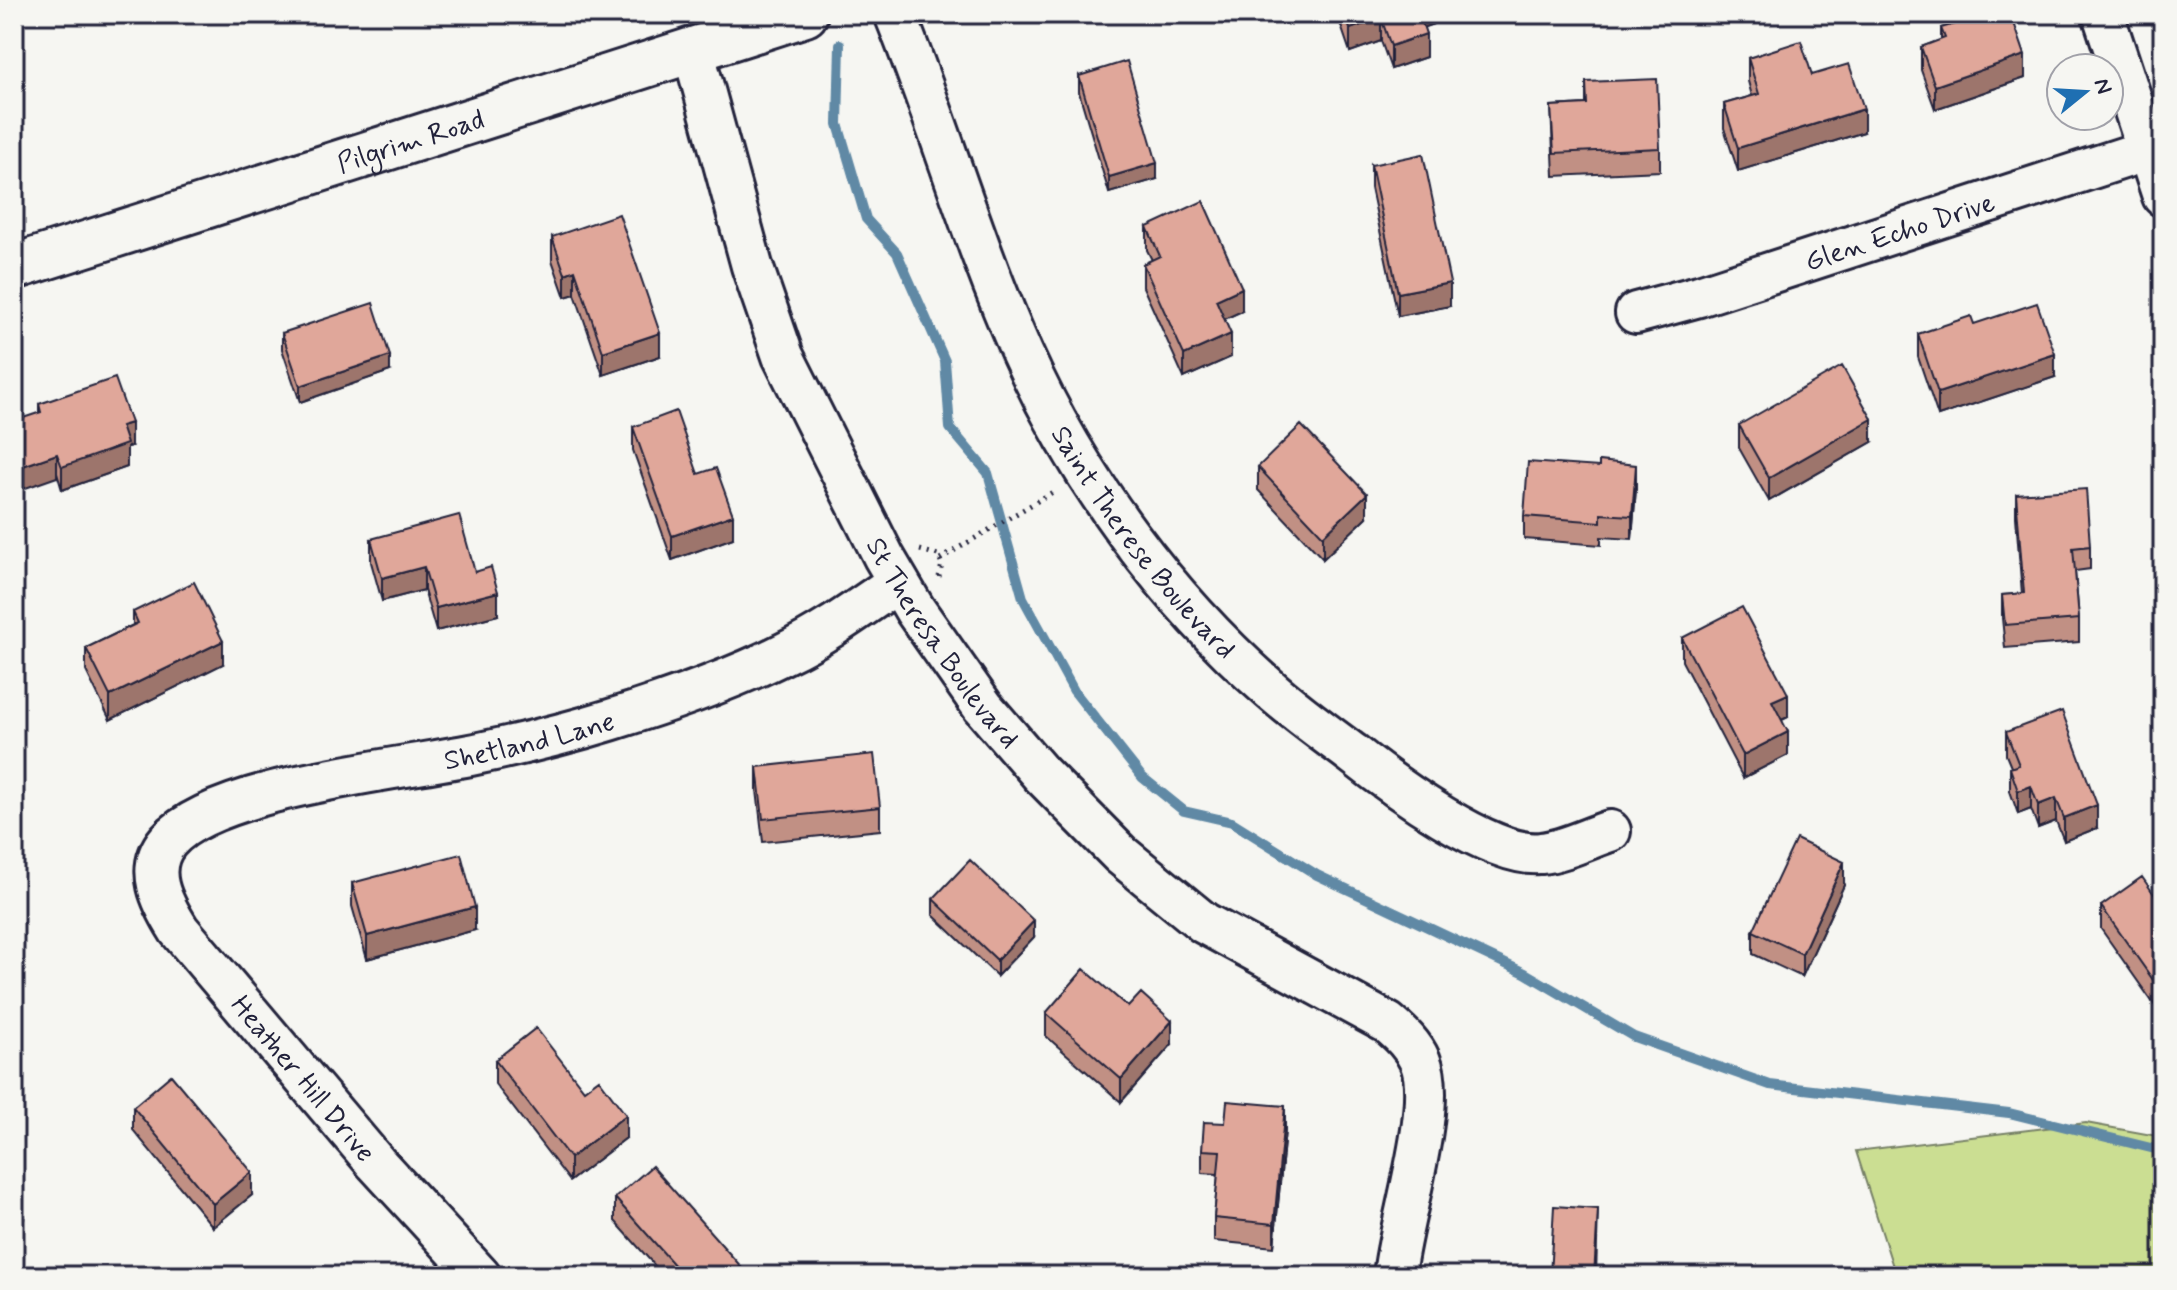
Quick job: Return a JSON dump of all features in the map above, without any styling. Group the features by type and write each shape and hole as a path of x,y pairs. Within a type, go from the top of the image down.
{"main road":[{"name":"Pilgrim Road","path":"14,267 711,34 805,14"}],"street":[{"name":"Saint Therese Boulevard","path":"895,14 1023,354 1064,434 1123,527 1189,608 1271,690 1379,774 1473,834 1504,849 1540,854 1610,831"},
{"path":"2103,14 2156,147 2163,196"},
{"name":"St Theresa Boulevard","path":"711,34 736,215 783,356 898,582 983,707 1041,774 1121,855 1204,923 1388,1023 1411,1046 1421,1062 1427,1097 1398,1241 1394,1276"},
{"name":"Glen Echo Drive","path":"1636,313 1699,296 2156,147"},
{"name":"Shetland Lane","path":"156,866 168,841 194,822 241,802 296,786 480,753 608,721 785,654 898,582"},
{"name":"Heather Hill Drive","path":"156,866 164,907 179,930 376,1163 480,1276"}],"path":[{"path":"940,559 1049,495"}],"green space":[{"path":"2086,1123 2163,1137 2163,1276 1896,1276 1856,1151"}],"building":[{"path":"1345,14 1419,14 1426,34 1391,46 1381,18 1350,29"},
{"path":"1959,14 2011,14 2025,55 1935,86 1921,47 1945,38 1941,28 1962,22"},
{"path":"1801,41 1812,75 1849,64 1864,109 1738,148 1724,104 1759,94 1748,58"},
{"path":"1127,61 1157,163 1109,177 1079,76"},
{"path":"1657,79 1660,148 1554,153 1551,106 1587,104 1586,82"},
{"path":"1423,154 1450,283 1398,293 1371,165"},
{"path":"1203,201 1242,288 1216,300 1231,334 1184,355 1143,264 1160,256 1147,227"},
{"path":"619,214 660,333 603,352 575,270 565,274 552,237"},
{"path":"373,303 390,356 300,386 282,333"},
{"path":"2037,303 2055,354 1938,393 1918,334 1971,316 1974,324"},
{"path":"1842,366 1872,419 1769,478 1739,425"},
{"path":"115,378 131,423 121,426 127,444 62,467 57,454 14,469 14,421 41,412 39,404"},
{"path":"676,411 698,474 716,468 733,515 672,536 633,427"},
{"path":"1301,425 1367,494 1323,536 1258,467"},
{"path":"1599,461 1636,465 1632,516 1601,514 1601,522 1524,516 1528,462 1599,467"},
{"path":"2086,489 2090,546 2073,548 2079,619 2005,625 2002,595 2024,593 2016,494"},
{"path":"459,515 475,572 491,567 498,592 436,608 424,567 382,578 371,539"},
{"path":"194,582 223,641 110,696 86,648 138,623 133,612"},
{"path":"1742,607 1788,694 1772,701 1788,732 1743,755 1682,638"},
{"path":"2062,711 2097,805 2064,818 2056,798 2038,805 2031,786 2018,791 2010,768 2019,765 2006,732"},
{"path":"874,754 880,807 763,819 757,767"},
{"path":"1796,839 1844,862 1802,954 1753,931"},
{"path":"461,854 475,907 367,936 352,883"},
{"path":"970,860 1034,921 997,960 933,899"},
{"path":"2142,877 2163,907 2163,994 2101,906"},
{"path":"1084,969 1128,1007 1141,993 1172,1021 1121,1079 1046,1013"},
{"path":"536,1028 584,1090 599,1079 626,1115 570,1158 495,1060"},
{"path":"171,1075 252,1172 213,1204 133,1107"},
{"path":"1227,1101 1285,1106 1274,1224 1214,1218 1220,1151 1202,1150 1204,1122 1225,1123"},
{"path":"652,1166 744,1270 737,1276 684,1276 615,1198"},
{"path":"14,1173 24,1196 14,1200"},
{"path":"1554,1206 1598,1209 1594,1276 1550,1276"}],"waterway":[{"path":"840,44 838,124 866,219 897,253 945,361 950,428 988,473 1023,598 1074,691 1142,777 1184,811 1232,822 1317,875 1525,973 1634,1037 1770,1085 2009,1113 2163,1151"}]}
